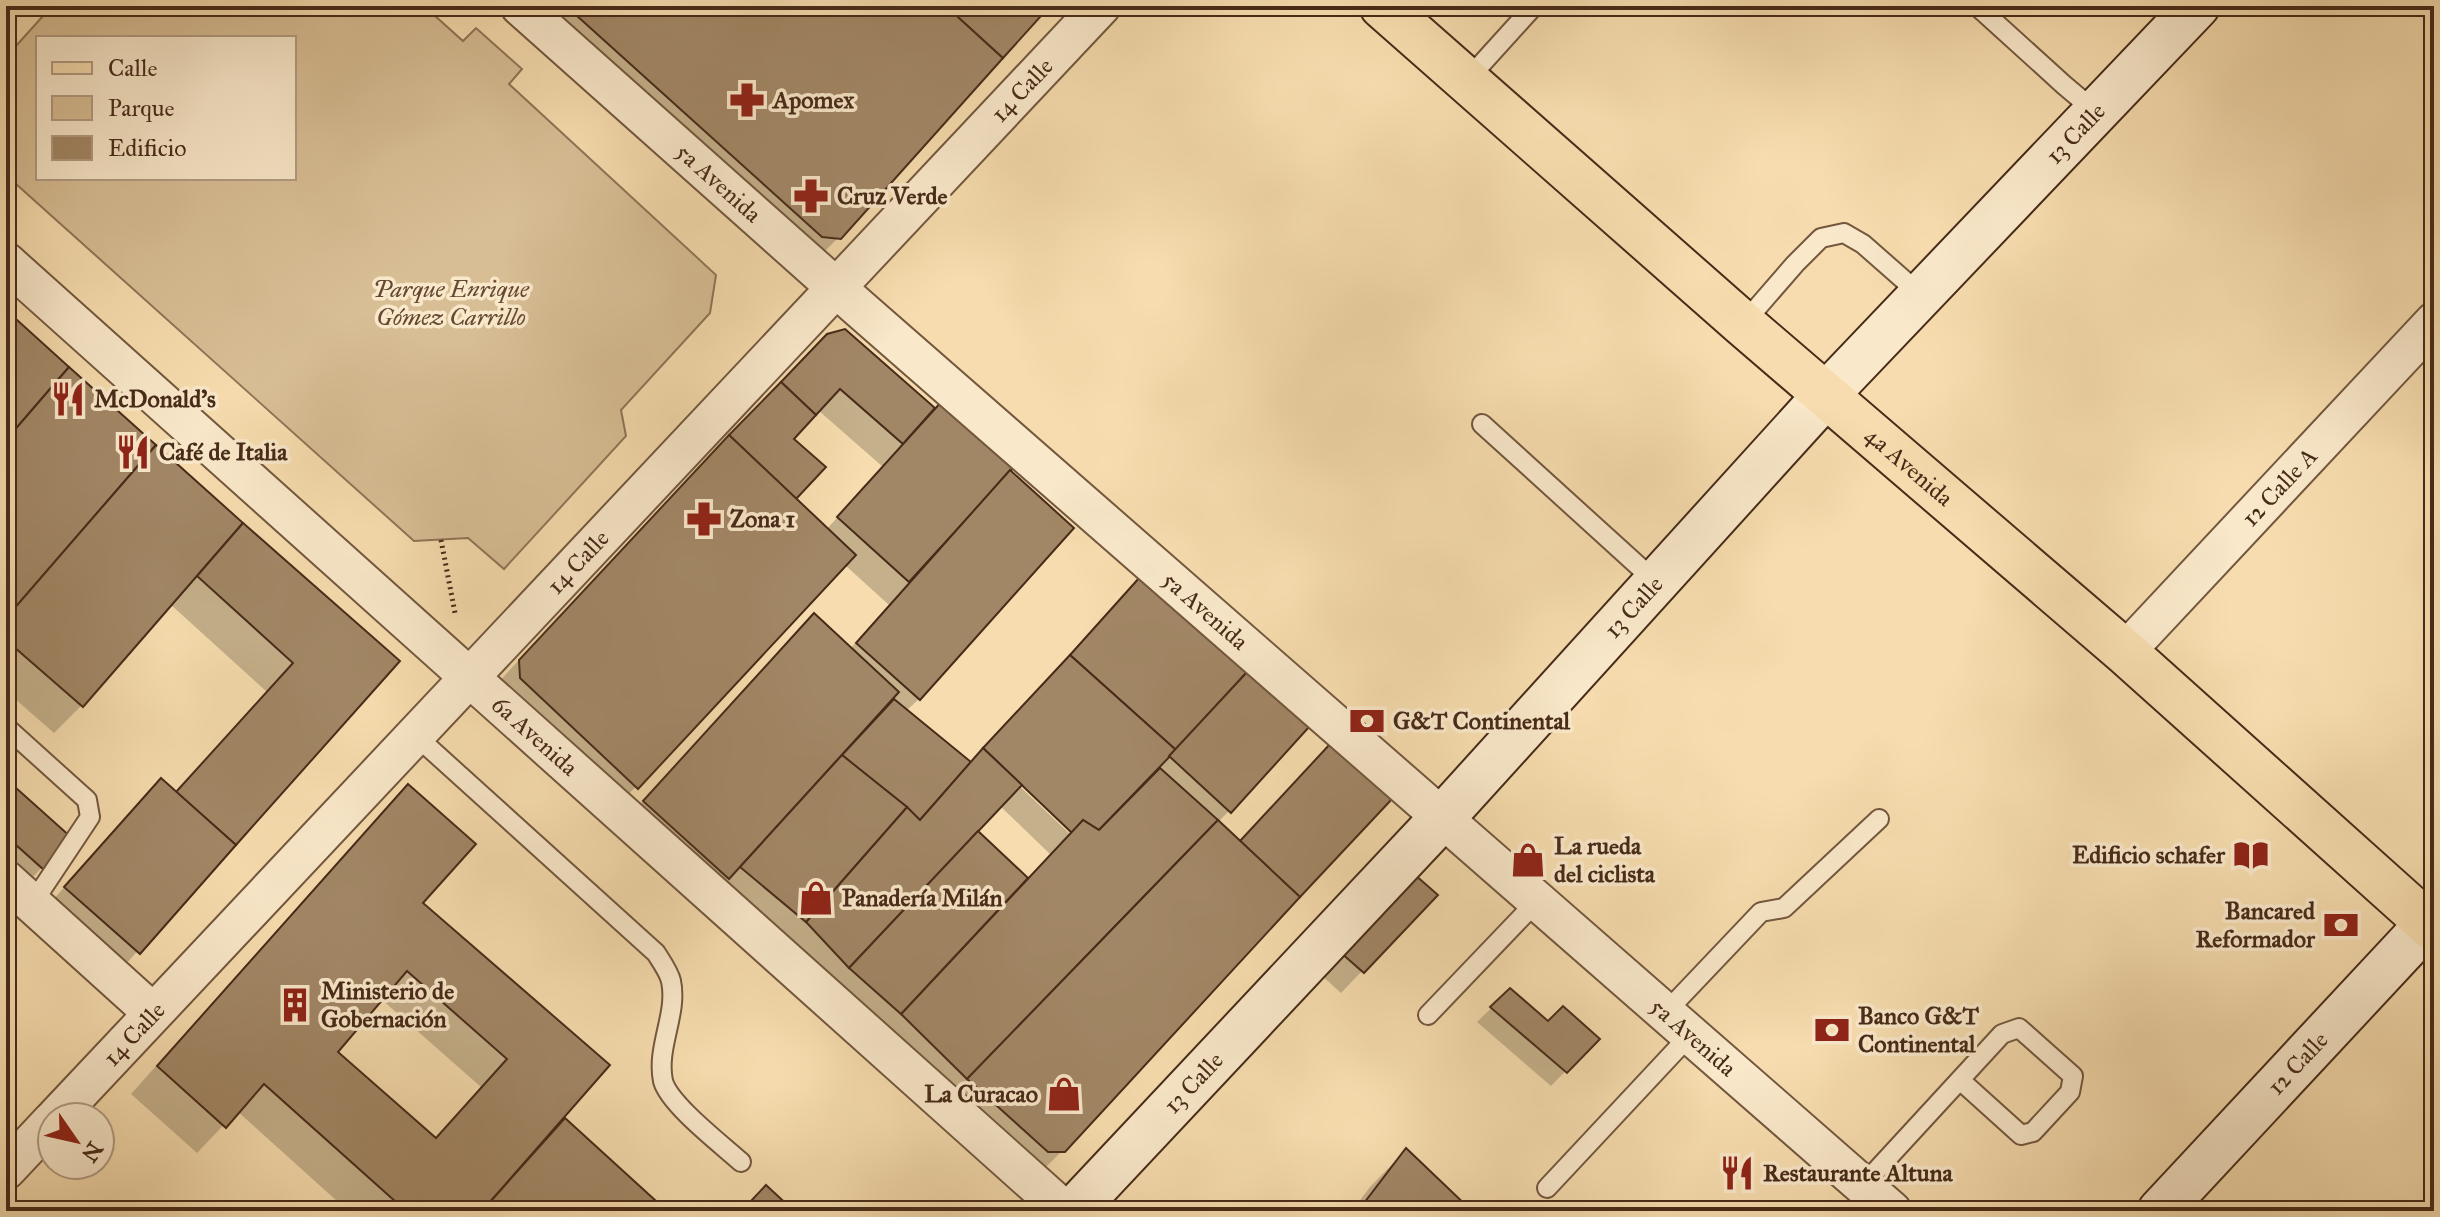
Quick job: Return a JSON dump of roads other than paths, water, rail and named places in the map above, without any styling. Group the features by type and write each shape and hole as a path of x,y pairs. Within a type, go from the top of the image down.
{"main road":[{"name":"4a Avenida","path":"1382,6 2432,923"}],"street":[{"name":"5a Avenida","path":"520,6 836,287 1892,1211"},
{"name":"14 Calle","path":"71,1101 1101,6"},
{"name":"13 Calle","path":"1073,1211 1443,817 1825,396 2197,6"},
{"name":"6a Avenida","path":"6,262 1065,1211"},
{"name":"12 Calle A","path":"2125,652 2434,322"},
{"path":"19,892 153,1013"},
{"name":"12 Calle","path":"2160,1211 2432,923"},
{"name":"14 Calle","path":"6,1170 36,1138"}],"lane":[{"path":"1467,80 1534,6"},
{"path":"1977,6 2096,112"},
{"path":"1743,324 1821,238 1844,233 1863,244 1921,295"},
{"path":"1482,424 1656,582"},
{"path":"6,727 87,800 90,817 19,892"},
{"path":"415,735 656,953 671,979 671,1012 662,1056 663,1082 679,1106 741,1162"},
{"path":"1547,1188 1678,1023 1761,912 1784,908 1879,819"},
{"path":"1428,1015 1538,900"},
{"path":"1863,1185 2002,1034 2019,1028 2073,1076 2070,1092 2033,1132 2021,1135 1960,1080"}],"place":[{"name":"Apomex","path":"747,100"},
{"name":"Cruz Verde","path":"811,196"},
{"name":"McDonald's","path":"68,399"},
{"name":"Café de Italia","path":"133,452"},
{"name":"Zona 1","path":"704,519"},
{"name":"G&T Continental","path":"1367,721"},
{"name":"Edificio schafer","path":"2251,855"},
{"name":"La rueda del ciclista","path":"1528,860"},
{"name":"Panadería Milán","path":"816,898"},
{"name":"Bancared Reformador","path":"2341,925"},
{"name":"Ministerio de Gobernación","path":"295,1005"},
{"name":"Banco G&T Continental","path":"1832,1030"},
{"name":"La Curacao","path":"1064,1094"},
{"name":"Restaurante Altuna","path":"1737,1173"}],"park label":[{"name":"Parque Enrique Gómez Carrillo","path":"451,303"}]}
